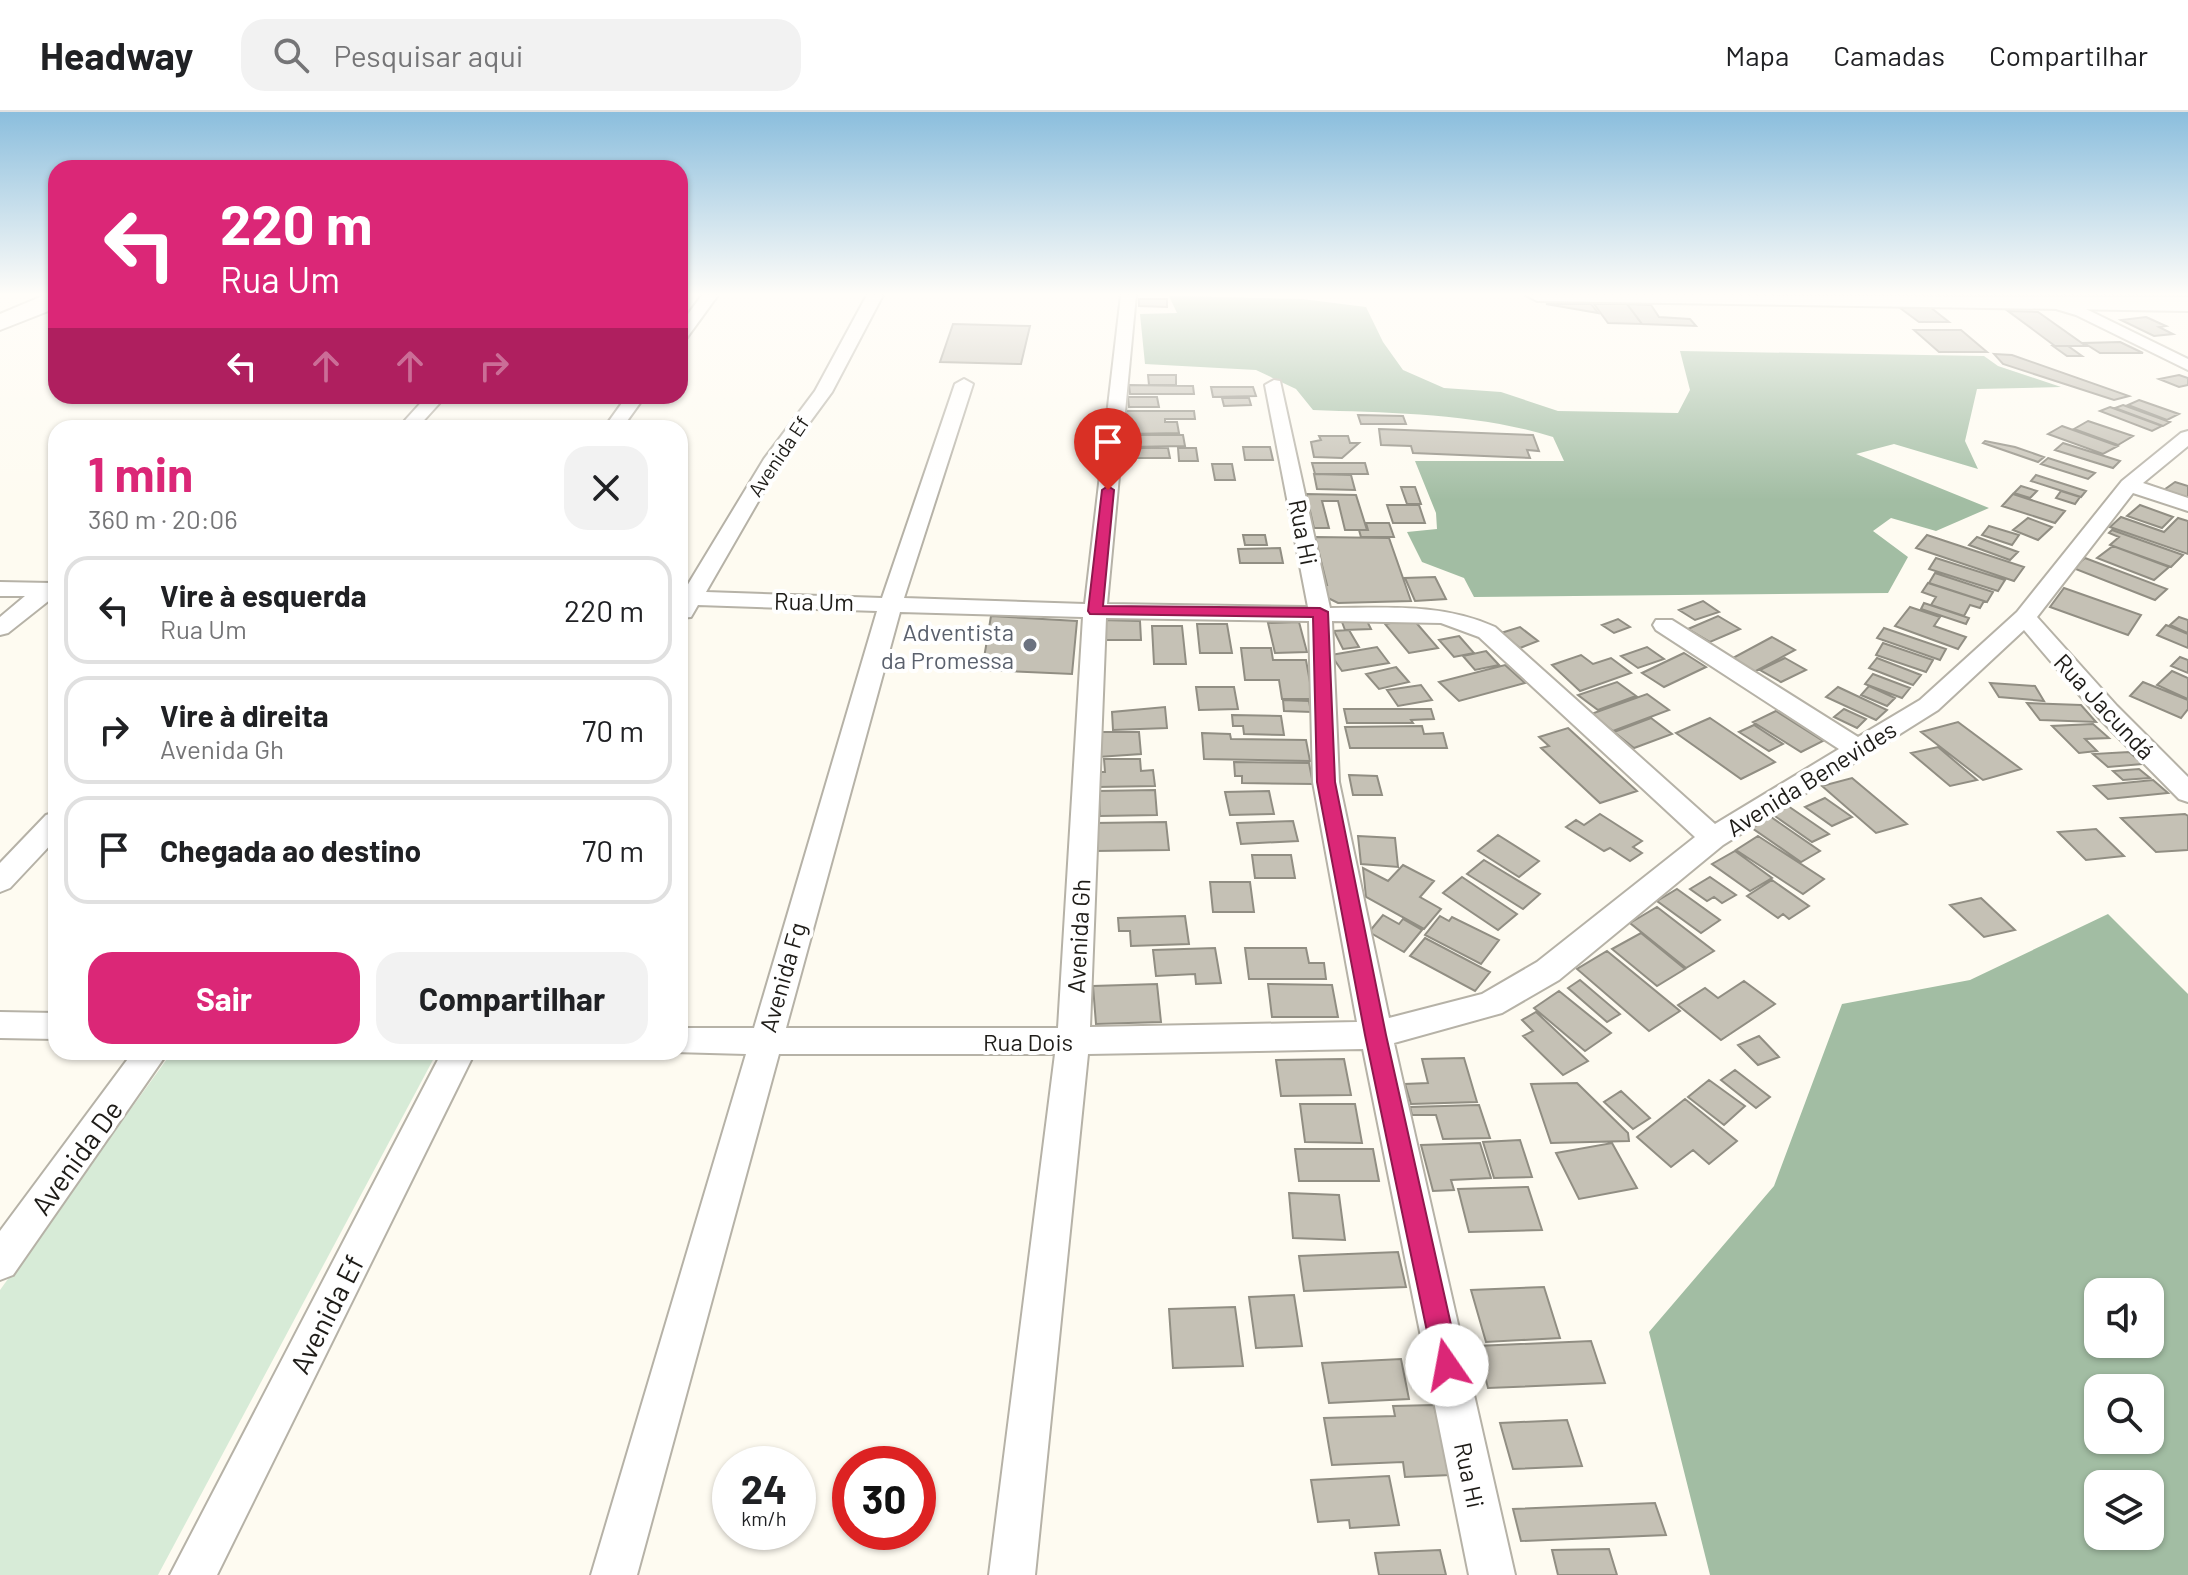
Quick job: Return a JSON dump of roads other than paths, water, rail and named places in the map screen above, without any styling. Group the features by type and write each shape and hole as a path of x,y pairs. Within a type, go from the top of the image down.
{"street":[{"name":"Avenida Ef","path":"688,597 773,459 823,392 838,363"},
{"name":"Avenida Gh","path":"1012,1575 1073,1041 1095,611 1122,363"},
{"name":"Avenida Fg","path":"614,1575 763,1042 891,603 964,384"},
{"name":"Rua Hi","path":"1274,385 1320,612 1326,782 1376,1035 1492,1575"},
{"path":"414,420 430,404"},
{"name":"Avenida Benevides","path":"1376,1035 1491,1004 1548,971 1713,838 1929,705 2025,617 2129,485 2188,437"},
{"path":"2129,485 2188,505"},
{"path":"0,589 48,590"},
{"path":"0,628 48,592"},
{"name":"Rua Um","path":"688,605 891,603 1095,611 1441,616 1487,632 1713,838"},
{"name":"Rua Jacundá","path":"2025,617 2108,712 2188,792"},
{"path":"1664,625 1858,749"},
{"path":"0,881 48,830"},
{"path":"0,1025 48,1026"},
{"name":"Rua Dois","path":"688,1041 1073,1041 1376,1035"},
{"name":"Avenida De","path":"0,1262 146,1060"},
{"name":"Avenida Ef","path":"193,1575 455,1060"}],"place":[{"name":"Adventista da Promessa","path":"1030,645"}]}
